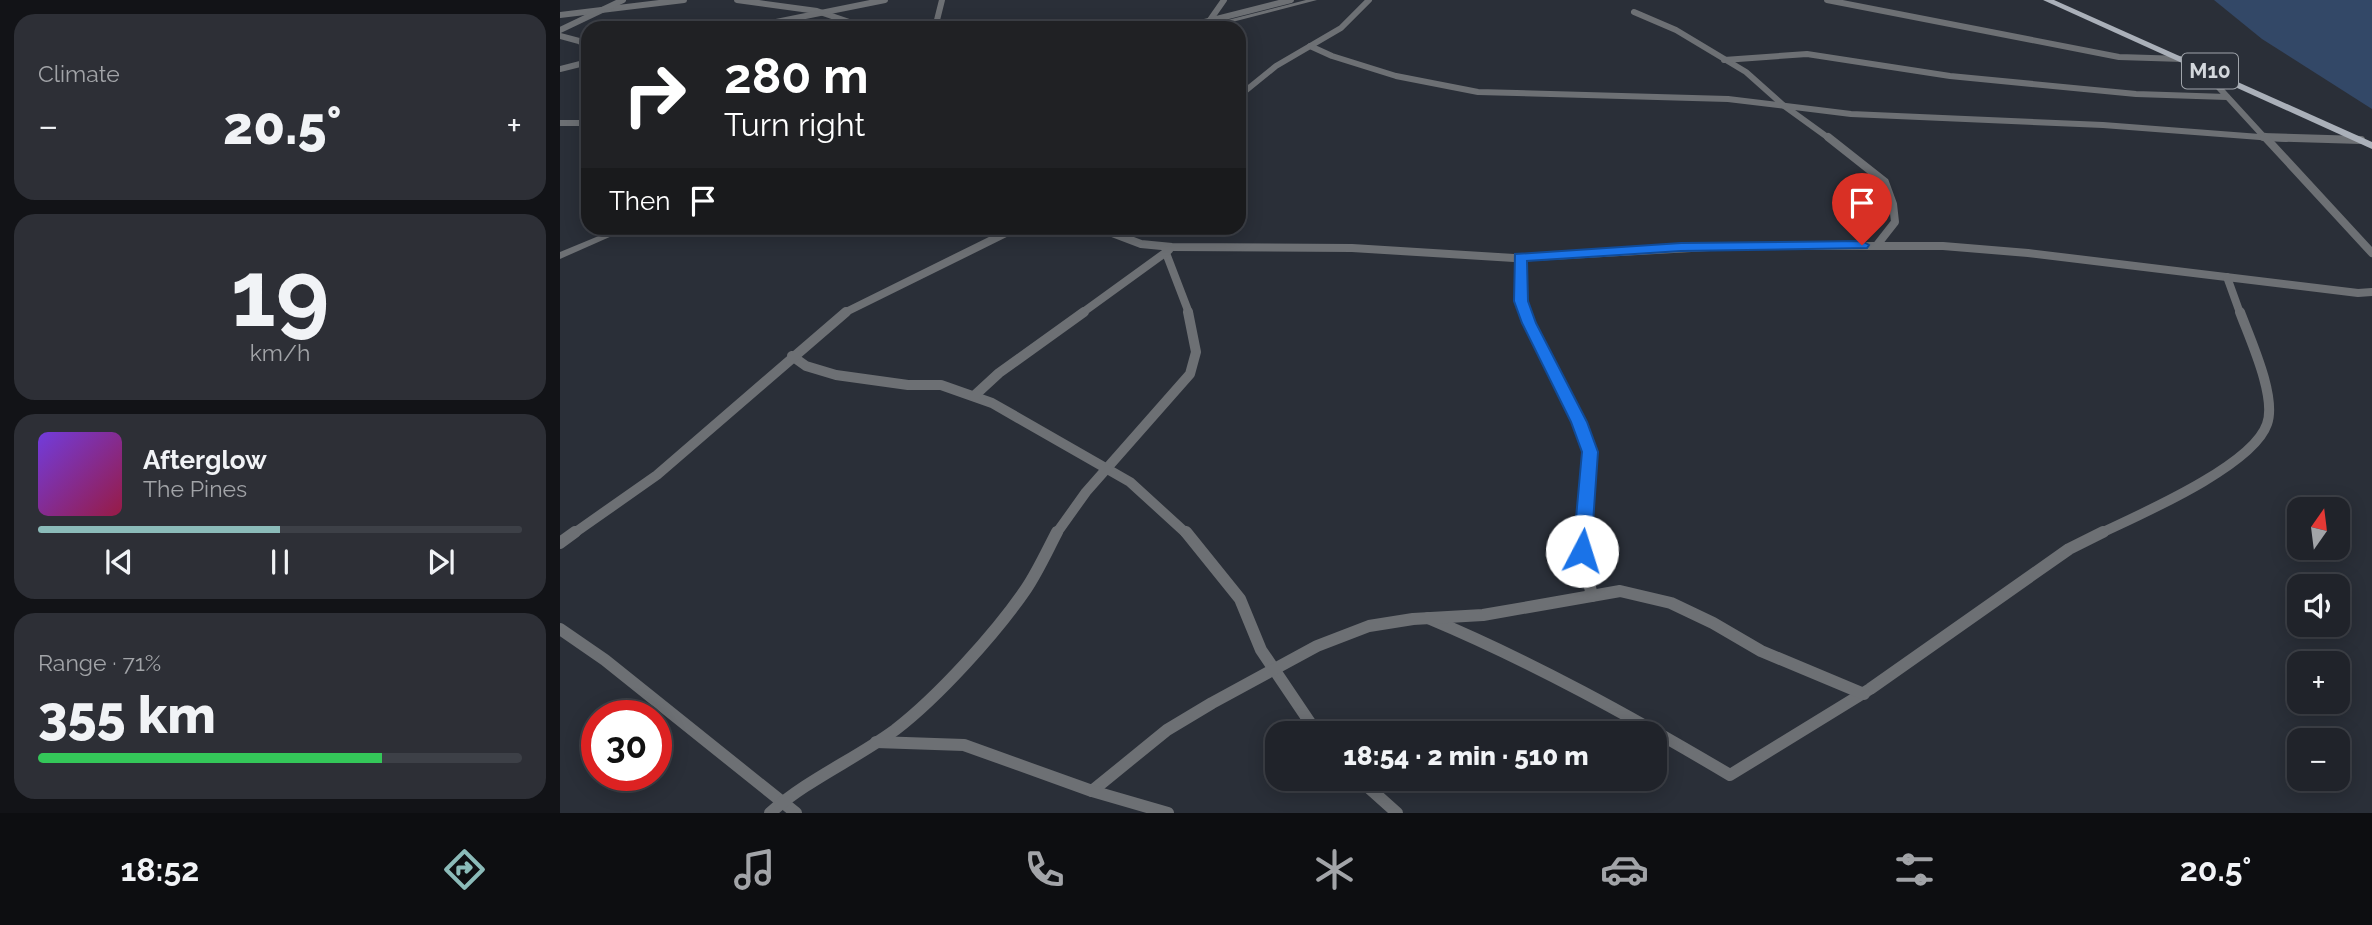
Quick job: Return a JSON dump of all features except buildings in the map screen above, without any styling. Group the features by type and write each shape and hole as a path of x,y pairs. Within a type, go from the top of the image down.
{"main road":[{"name":"M10","path":"2047,0 2372,146"}],"street":[{"path":"560,30 623,0"},
{"path":"560,15 684,0"},
{"path":"737,0 812,10 846,21"},
{"path":"781,21 885,0"},
{"path":"937,21 942,0"},
{"path":"1214,21 1224,0"},
{"path":"1217,21 1291,0"},
{"path":"1218,21 1314,0"},
{"path":"1246,90 1276,66 1341,28 1369,0"},
{"path":"1828,0 2119,57 2183,59"},
{"path":"808,2 812,10"},
{"path":"1634,12 1676,30 1745,72 1783,106 1813,125 1885,182 1894,204 1895,222 1877,245"},
{"path":"560,36 581,42"},
{"path":"1310,46 1332,56 1396,76 1478,92 1659,96 1851,114 2361,140"},
{"path":"1724,60 1807,54 1951,76 2136,94 2227,97"},
{"path":"560,69 581,64"},
{"path":"2200,67 2372,253"},
{"path":"560,123 581,123"},
{"path":"560,256 609,235"},
{"path":"560,543 657,475 753,395 792,356 848,310 1001,235"},
{"path":"1117,235 1169,250 1352,248 1520,257 1681,247 1877,245 1980,248 2358,293 2372,292"},
{"path":"974,396 999,373 1169,250"},
{"path":"770,813 781,801 828,769 876,742 911,716 1005,619 1042,566 1069,512 1190,373 1196,351 1181,285 1169,250"},
{"path":"1520,257 1521,301 1529,323 1579,422 1590,452 1582,551 1592,596"},
{"path":"1428,618 1495,645 1658,732 1730,775 1864,694 2069,549 2179,495 2238,458 2266,430 2269,408 2267,386 2227,277"},
{"path":"792,356 806,366 836,375 908,385 941,385 974,396 992,403 1130,482 1154,500 1198,545 1240,599 1261,650 1309,721"},
{"path":"1092,791 1167,730 1246,682 1274,671 1317,646 1369,626 1428,618 1483,615 1620,592 1671,603 1713,622 1760,651 1864,694"},
{"path":"560,629 606,660 796,813"},
{"path":"876,742 964,745 1092,791 1168,813"},
{"path":"1372,791 1397,813"}],"shaded area":[{"path":"2214,0 2372,0 2372,109 2262,39"}],"route":[{"path":"1582,551 1590,452 1579,422 1529,323 1521,301 1520,257 1681,247 1862,245"}]}
